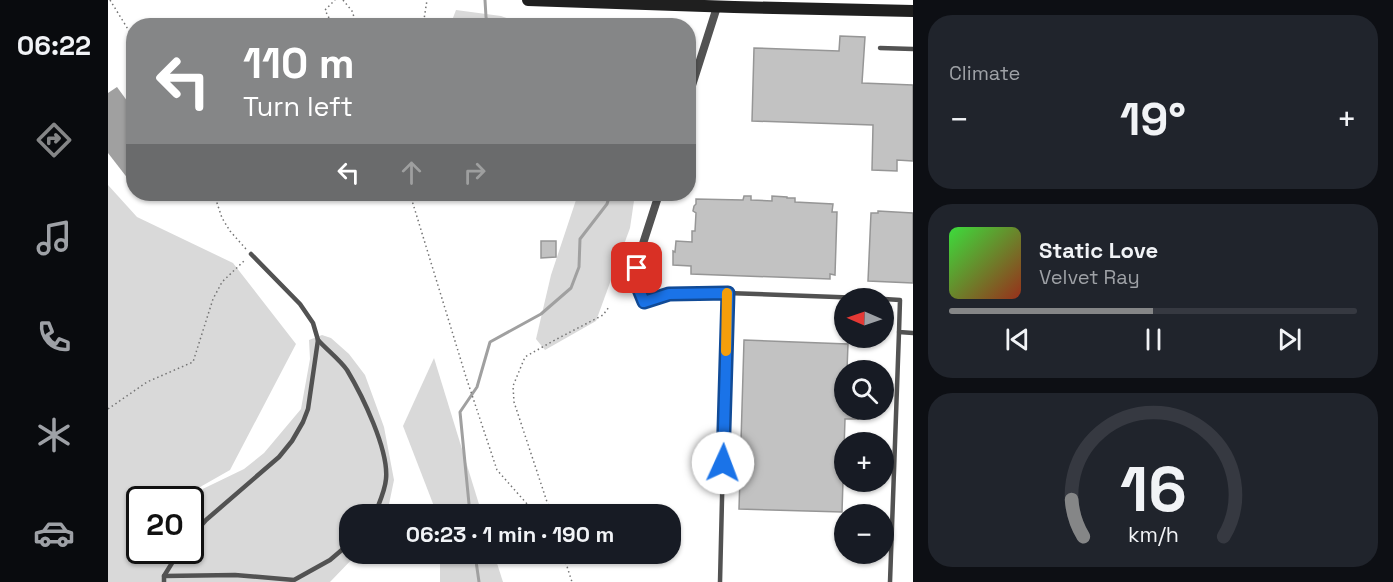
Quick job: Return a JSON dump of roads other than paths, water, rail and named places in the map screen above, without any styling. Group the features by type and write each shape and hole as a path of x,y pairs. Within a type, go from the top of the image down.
{"main road":[{"path":"528,0 718,3 774,8 913,11"},
{"path":"762,0 774,8"}],"street":[{"path":"696,73 718,3"},
{"path":"656,201 639,256 635,280 644,302 669,294"}],"lane":[{"path":"880,48 913,49"},
{"path":"204,522 279,457 292,441 308,409 318,340 313,323 300,304 251,254"},
{"path":"720,582 728,293"},
{"path":"669,294 728,293 834,297"},
{"path":"890,582 900,300 894,300"},
{"path":"899,332 913,333"},
{"path":"318,340 345,368 376,430 386,463 386,479 380,504"},
{"path":"164,579 235,575 293,581 339,552"},
{"path":"164,579 172,564"}],"waterway":[{"path":"485,0 486,18"},
{"path":"469,504 460,412 477,387 490,342 541,314 571,288 579,267 580,239 608,201"},
{"path":"476,564 479,582"}]}
